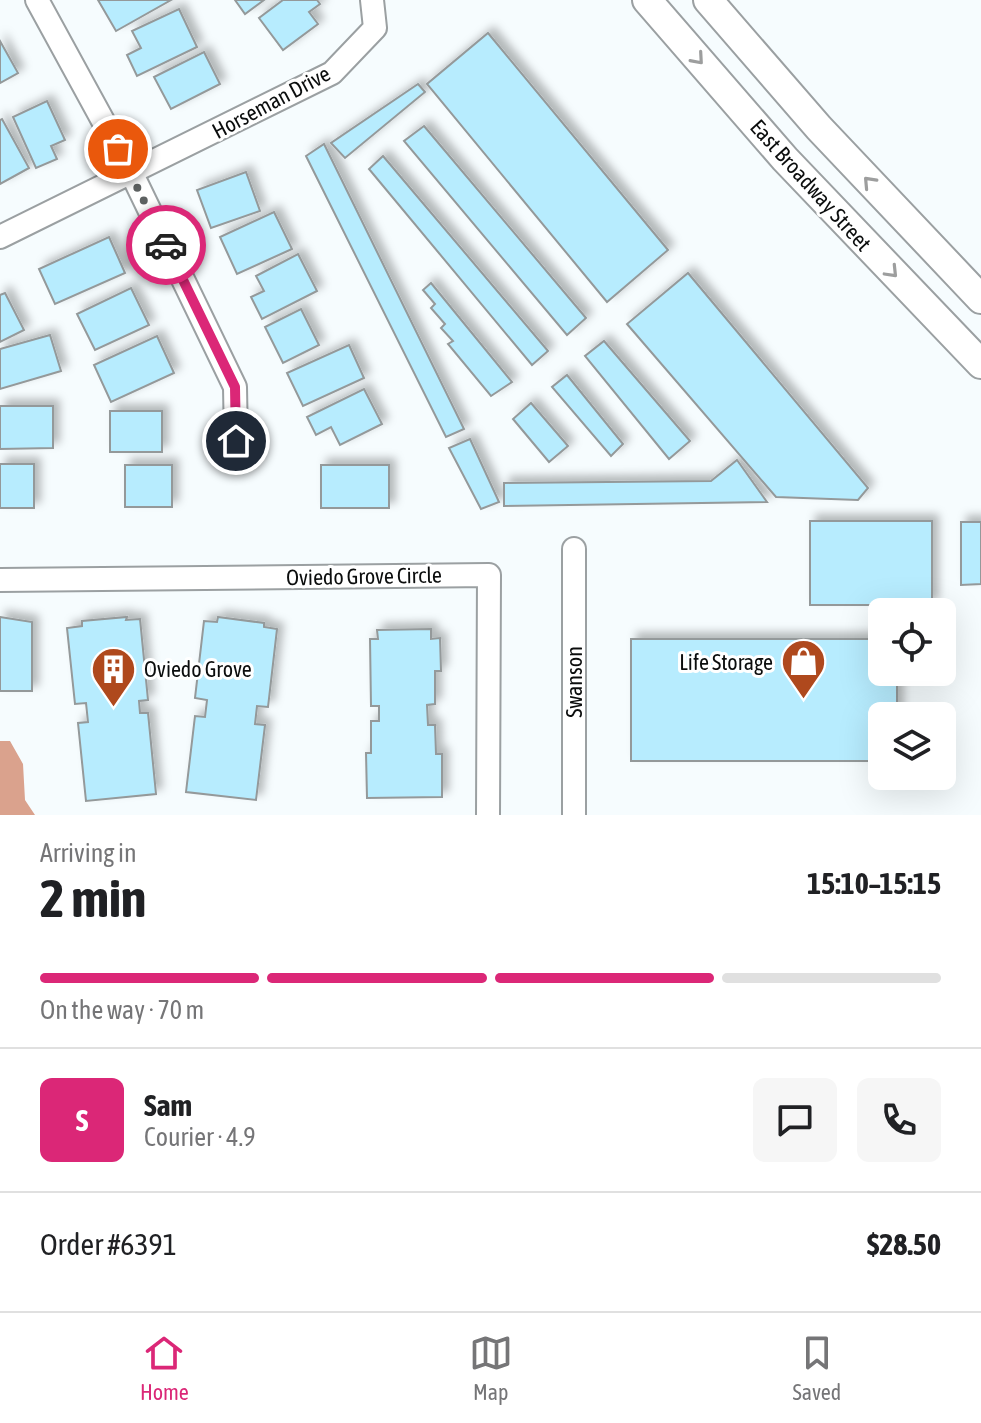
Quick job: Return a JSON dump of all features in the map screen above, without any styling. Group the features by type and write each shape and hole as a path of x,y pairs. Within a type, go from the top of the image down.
{"main road":[{"name":"East Broadway Street","path":"647,0 785,159 981,364"},
{"name":"East Broadway Street","path":"708,0 819,128 981,299"},
{"path":"785,159 819,128"}],"street":[{"path":"37,0 132,174 235,387 236,441"},
{"name":"Horseman Drive","path":"0,237 332,73 375,28 372,0"},
{"name":"Swanson","path":"574,549 574,815"},
{"name":"Oviedo Grove Circle","path":"0,580 489,575 488,815"}],"shaded area":[{"path":"0,741 10,741 23,764 25,800 35,815 0,815"}],"building":[{"path":"98,0 171,0 116,31"},
{"path":"235,0 264,0 245,14"},
{"path":"283,0 317,0 320,4 309,12 318,24 283,50 259,18"},
{"path":"179,9 197,47 137,76 127,55 141,48 132,31"},
{"path":"488,33 668,250 607,302 427,84"},
{"path":"0,41 18,73 0,83"},
{"path":"204,52 220,84 171,109 154,77"},
{"path":"418,84 425,92 345,158 331,143"},
{"path":"47,101 65,140 51,146 57,159 36,168 13,117"},
{"path":"0,120 29,168 0,184"},
{"path":"424,126 586,318 567,335 404,141"},
{"path":"324,144 464,429 446,437 306,156"},
{"path":"383,156 548,351 532,365 369,169"},
{"path":"246,172 260,211 211,228 197,190"},
{"path":"274,212 292,249 237,274 220,237"},
{"path":"109,237 125,273 55,304 39,269"},
{"path":"298,254 317,291 262,319 251,297 264,291 256,276"},
{"path":"688,273 868,488 858,500 776,497 627,324"},
{"path":"431,283 512,382 491,396 448,344 453,341 441,328 445,324 431,308 435,304 423,290"},
{"path":"131,288 149,325 95,350 77,314"},
{"path":"5,293 24,330 0,342 0,295"},
{"path":"301,309 319,345 283,363 265,327"},
{"path":"50,335 61,371 0,389 0,349"},
{"path":"157,336 174,373 111,402 94,365"},
{"path":"604,341 690,441 669,459 585,356"},
{"path":"349,345 364,378 303,406 287,373"},
{"path":"567,375 623,444 611,456 552,387"},
{"path":"364,389 382,424 340,445 331,427 316,435 307,417"},
{"path":"531,403 568,446 549,462 513,419"},
{"path":"0,406 53,406 53,448 0,449"},
{"path":"110,411 162,411 162,452 110,452"},
{"path":"470,439 499,502 481,509 449,448"},
{"path":"737,460 767,502 504,506 504,483 711,481"},
{"path":"0,464 34,464 34,508 0,508"},
{"path":"125,465 172,465 172,507 125,507"},
{"path":"321,465 389,465 389,508 321,508"},
{"path":"810,521 932,521 932,598 868,598 868,605 810,605"},
{"path":"961,522 981,522 981,584 961,585"},
{"path":"0,617 32,622 32,691 0,691"},
{"name":"Oviedo Grove","path":"127,617 126,620 140,619 148,700 139,701 140,713 148,713 156,794 86,801 78,723 88,722 86,703 75,704 67,628 82,626 82,621"},
{"name":"Oviedo Grove","path":"218,617 264,623 264,627 277,629 268,707 257,706 255,724 265,725 256,800 186,792 195,716 205,717 207,700 195,698 204,621 217,622"},
{"path":"431,629 431,639 440,638 441,671 435,671 435,704 427,705 428,725 435,725 436,754 442,754 442,797 367,798 366,753 371,753 371,721 379,721 379,706 371,706 370,639 378,639 377,630"},
{"path":"631,639 868,639 868,686 897,686 897,702 868,702 868,761 631,761"}],"way so far":[{"path":"118,149 166,245"}],"place":[{"name":"Life Storage","path":"804,701"},
{"name":"Oviedo Grove","path":"113,708"}],"route":[{"path":"166,245 235,387 236,441"}]}
